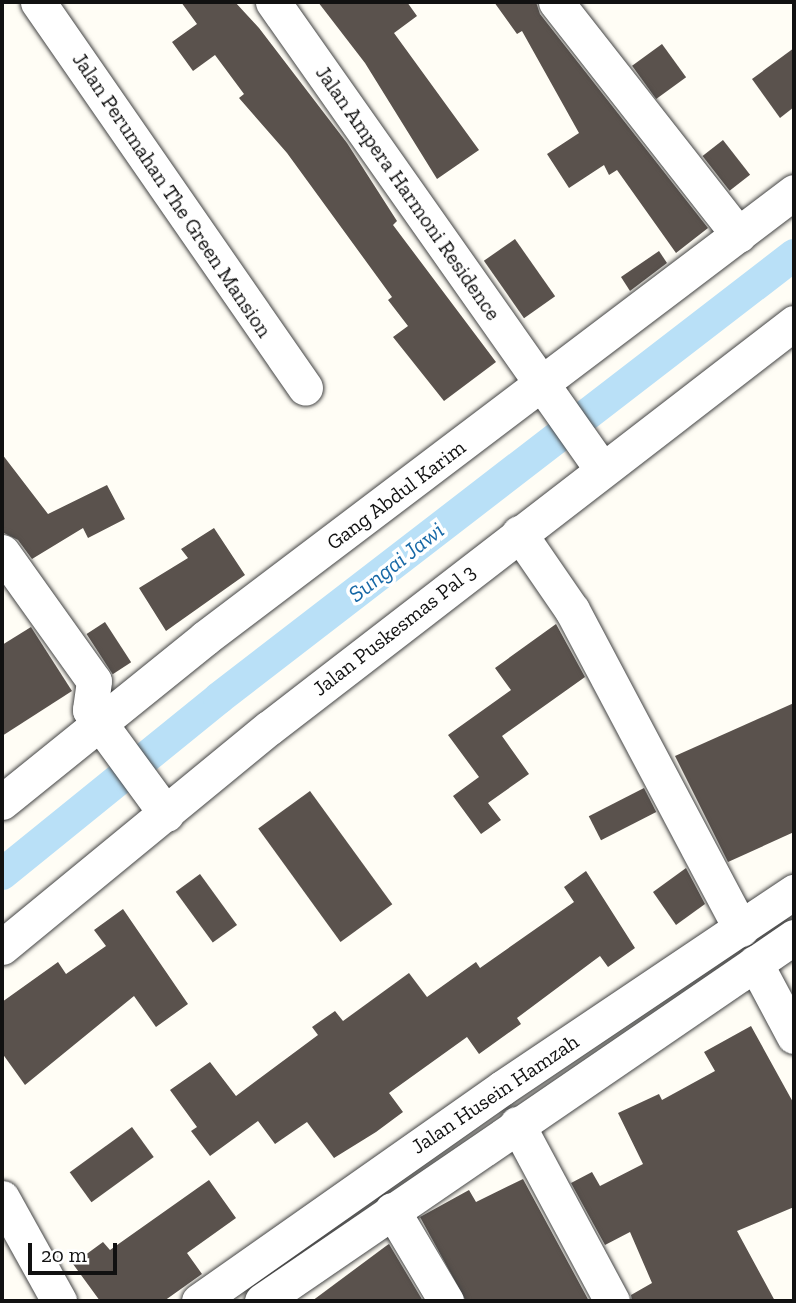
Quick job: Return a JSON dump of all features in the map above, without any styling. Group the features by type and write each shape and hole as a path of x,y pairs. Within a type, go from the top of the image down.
{"street":[{"name":"Jalan Perumahan The Green Mansion","path":"38,2 305,388"},
{"name":"Jalan Ampera Harmoni Residence","path":"273,2 596,460"},
{"path":"556,2 738,235"},
{"name":"Gang Abdul Karim","path":"2,802 98,722 548,390 794,192"},
{"name":"Jalan Puskesmas Pal 3","path":"2,947 157,801 519,533 596,460 794,323"},
{"path":"519,533 572,610 741,929"},
{"path":"2,552 94,681 89,710 157,801"},
{"name":"Jalan Husein Hamzah","path":"199,1301 794,892"},
{"name":"Jalan Husein Hamzah","path":"262,1301 296,1275 794,937"},
{"path":"755,963 794,1036"},
{"path":"517,1124 612,1301"},
{"path":"2,1198 59,1301"},
{"path":"392,1210 446,1301"},
{"path":"274,1247 296,1275"}],"building":[{"path":"181,2 235,2 259,28 347,143 397,221 393,225 496,362 444,401 393,337 408,326 388,300 392,297 287,153 239,98 244,94 215,55 193,71 172,42 197,24"},
{"path":"318,2 407,2 417,16 394,33 479,150 437,179 365,63"},
{"path":"494,2 536,2 540,14 708,228 676,253 617,170 609,175 604,165 569,188 547,154 579,133 522,31 517,34"},
{"path":"662,44 686,77 656,99 632,66"},
{"path":"794,48 794,107 780,118 752,79"},
{"path":"723,140 750,175 730,191 703,156"},
{"path":"515,239 555,296 524,318 484,261"},
{"path":"659,251 667,263 630,291 621,277"},
{"path":"2,454 48,514 107,485 125,519 88,538 83,528 32,559 18,540 2,532"},
{"path":"214,528 245,575 166,631 139,588 188,558 181,549"},
{"path":"105,622 131,662 113,674 87,634"},
{"path":"556,624 585,677 502,736 529,774 488,803 501,820 481,834 453,796 479,777 448,735 511,690 495,668"},
{"path":"31,627 72,691 2,736 2,645"},
{"path":"794,703 794,832 728,862 675,756"},
{"path":"644,788 656,812 601,840 589,816"},
{"path":"310,791 392,904 341,942 258,829"},
{"path":"686,868 705,904 676,925 653,892"},
{"path":"586,871 635,948 608,967 600,956 517,1018 521,1024 479,1054 467,1037 389,1093 403,1112 376,1132 334,1158 307,1122 275,1144 258,1121 210,1156 191,1131 197,1127 170,1090 210,1062 236,1096 318,1035 312,1027 335,1011 343,1021 409,973 427,997 476,962 480,968 574,902 564,887"},
{"path":"200,874 237,925 213,943 176,892"},
{"path":"123,909 188,1004 156,1027 134,996 25,1085 2,1053 2,1002 58,962 66,974 106,946 94,930"},
{"path":"751,1026 794,1104 794,1207 737,1231 775,1301 632,1301 631,1295 652,1283 630,1232 605,1245 571,1183 592,1172 600,1186 643,1164 618,1113 659,1094 662,1100 715,1071 704,1052"},
{"path":"132,1127 154,1157 91,1202 70,1172"},
{"path":"523,1179 589,1301 466,1301 420,1217 469,1190 476,1202"},
{"path":"209,1180 236,1218 187,1253 202,1274 164,1301 100,1301 73,1264 103,1242 110,1250"},
{"path":"389,1244 423,1301 312,1301 386,1246"}],"waterway":[{"name":"Sungai Jawi","path":"2,874 219,698 794,255"}]}
